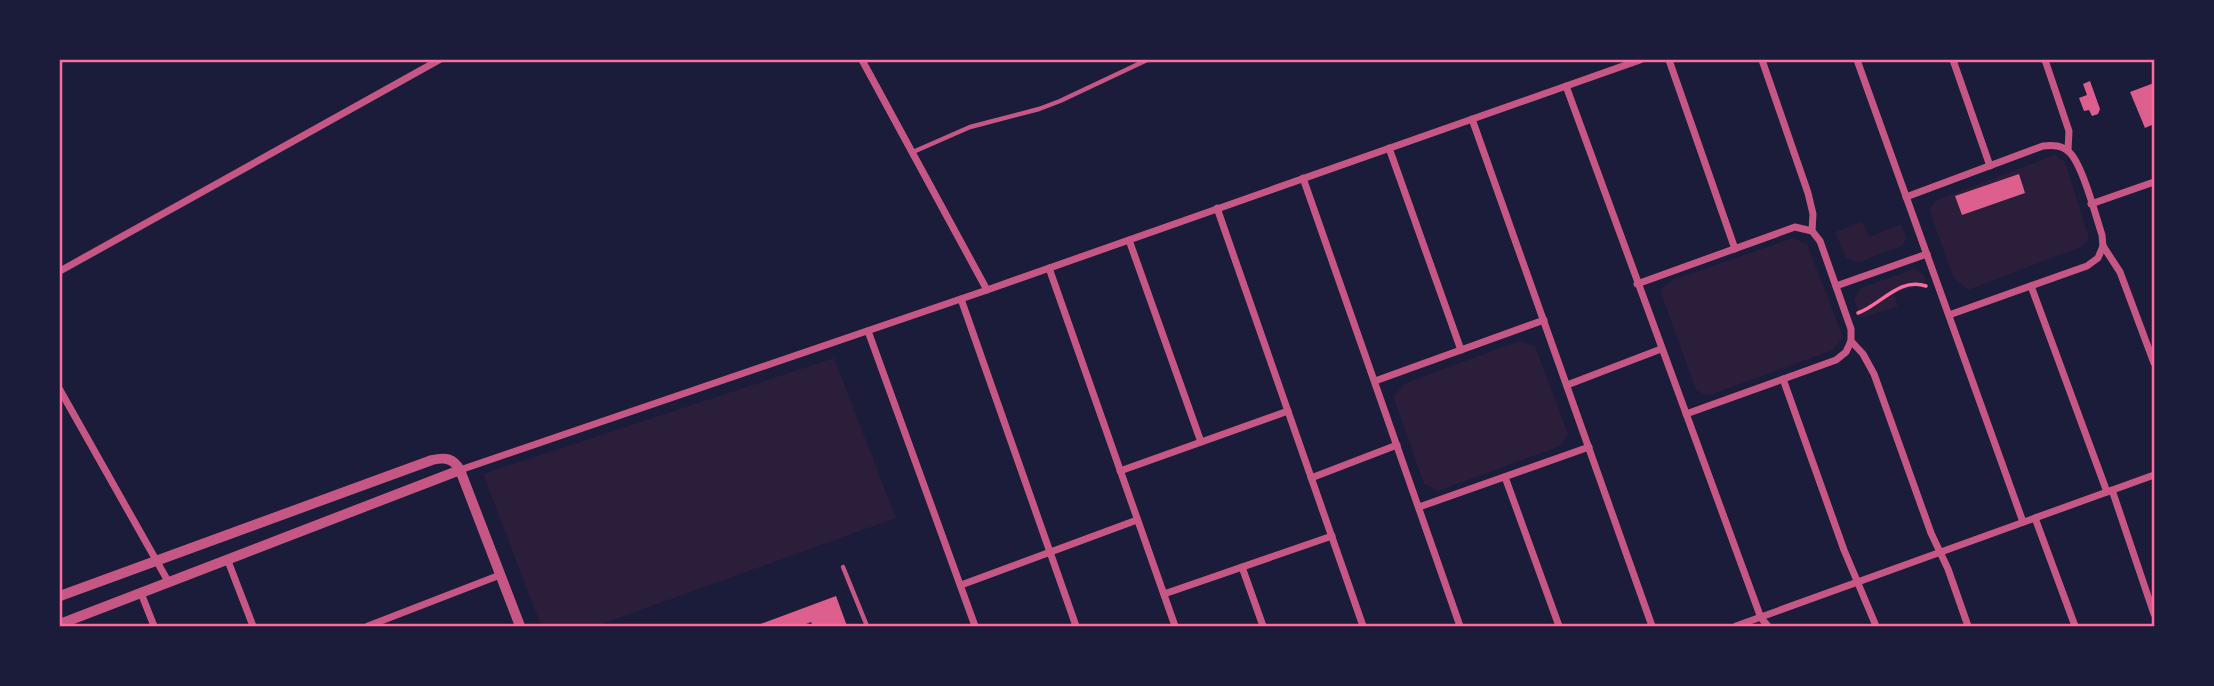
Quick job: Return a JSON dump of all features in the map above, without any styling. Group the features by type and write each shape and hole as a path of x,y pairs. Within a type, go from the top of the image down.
{"street":[{"path":"60,271 439,60"},
{"path":"862,60 987,290"},
{"path":"60,624 460,470 987,290 1640,60"},
{"path":"1669,60 1735,249"},
{"path":"1762,60 1808,193 1813,214 1812,231"},
{"path":"1857,60 2023,522"},
{"path":"1953,60 1990,166"},
{"path":"2045,60 2069,131 2068,150"},
{"path":"1566,86 1760,618 1768,626"},
{"path":"1472,119 1652,626"},
{"path":"1906,197 2043,146 2068,150 2076,161 2103,246 2120,272 2154,363"},
{"path":"1390,148 1461,350"},
{"path":"1303,178 1460,626"},
{"path":"2091,204 2154,181"},
{"path":"1217,208 1363,626"},
{"path":"1637,284 1795,228 1812,231 1820,241 1851,329 1851,341 1846,352 1836,360 1686,414"},
{"path":"1129,240 1201,442"},
{"path":"1949,315 2087,266 2098,258 2103,246"},
{"path":"1836,286 1927,254"},
{"path":"1049,268 1175,626"},
{"path":"2031,286 2154,614"},
{"path":"961,299 1076,626"},
{"path":"1375,380 1544,320"},
{"path":"868,331 975,626"},
{"path":"1851,341 1863,354 1874,374 1931,533 1968,626"},
{"path":"1567,385 1661,349"},
{"path":"1783,379 1844,550 1876,626"},
{"path":"60,390 169,583"},
{"path":"1120,471 1288,411"},
{"path":"1311,478 1397,445"},
{"path":"1419,508 1589,447"},
{"path":"60,596 432,460 445,458 452,460 460,470 520,626"},
{"path":"1736,626 2154,475"},
{"path":"1505,477 1559,626"},
{"path":"2035,517 2075,626"},
{"path":"961,585 1137,520"},
{"path":"1164,594 1332,536"},
{"path":"228,561 253,626"},
{"path":"1242,567 1263,626"},
{"path":"368,626 500,575"},
{"path":"141,593 154,626"},
{"path":"1757,626 1760,618"}],"lane":[{"path":"912,152 970,127 1060,101 1147,60"},
{"path":"843,567 867,626"}],"path":[{"path":"1847,317 1874,306 1903,285 1917,283 1927,287 1937,283"}],"shaded area":[{"path":"2054,155 2065,162 2089,238 2083,246 1968,290 1954,278 1929,210 1935,201"},
{"path":"1862,222 1869,237 1901,224 1907,238 1902,246 1859,262 1846,258 1835,232"},
{"path":"1793,238 1807,244 1843,337 1833,350 1707,396 1696,390 1660,290 1672,280"},
{"path":"1914,269 1924,275 1926,283 1894,294 1898,306 1861,318 1854,300 1861,288"},
{"path":"1519,341 1535,346 1568,434 1560,446 1438,491 1424,484 1393,396 1406,383"},
{"path":"834,358 896,518 596,626 541,626 483,474"}],"building":[{"path":"2090,81 2100,109 2098,114 2092,116 2089,110 2084,111 2079,98 2087,95 2083,84"},
{"path":"2154,83 2154,124 2145,128 2130,92"},
{"path":"2019,174 2025,193 1962,215 1955,196"},
{"path":"836,596 847,626 813,626 811,622 801,626 755,626"}]}
